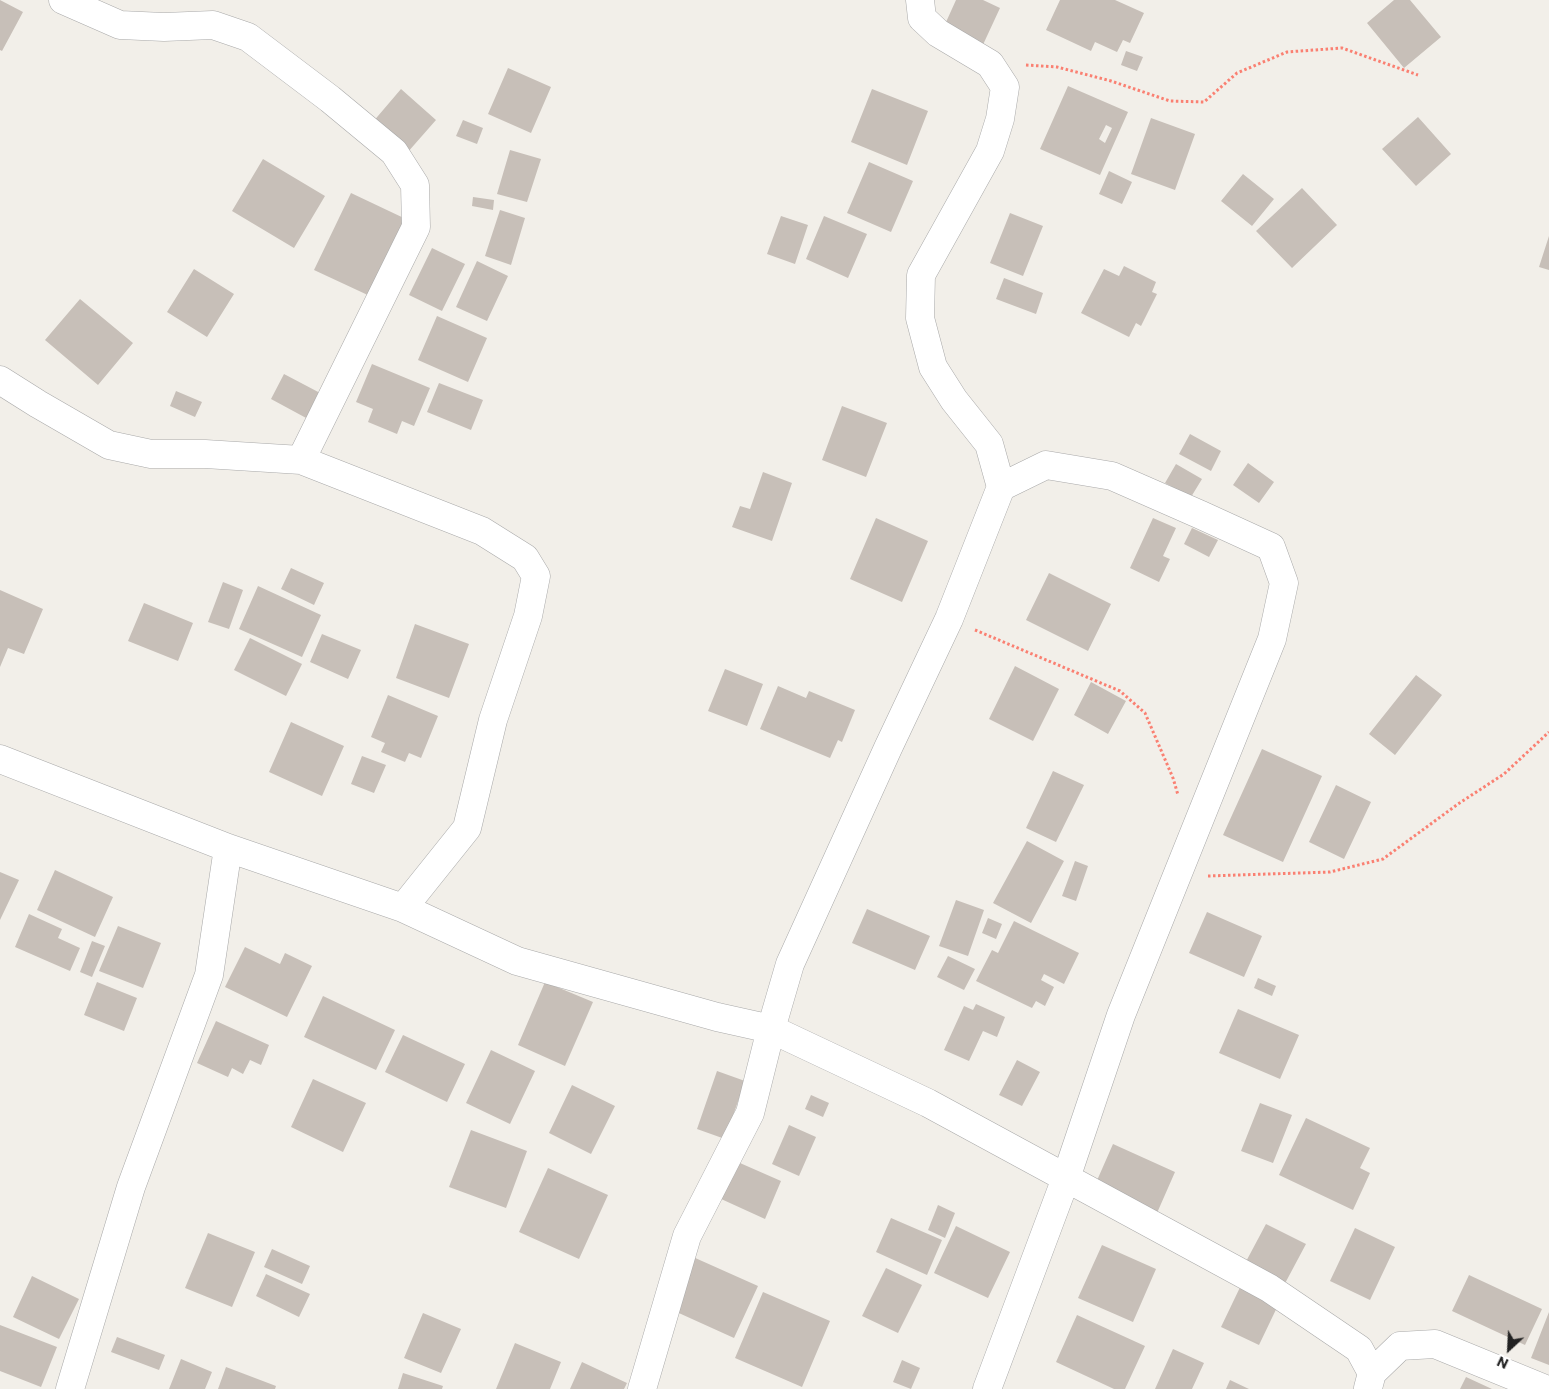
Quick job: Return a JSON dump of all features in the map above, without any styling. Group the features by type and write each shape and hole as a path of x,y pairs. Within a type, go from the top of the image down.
{"street":[{"path":"63,0 120,24 164,27 213,25 248,37 330,99 394,152 415,185 416,227 301,460"},
{"path":"642,1389 687,1236 750,1113 790,964 949,619 1001,487 989,444 954,400 933,367 920,318 921,275 990,152 1000,119 1005,87 990,64 938,33 922,18 920,0"},
{"path":"0,380 109,445 151,454 205,454 301,460 482,531 525,558 536,576 528,616 493,720 467,828 403,908"},
{"path":"987,1389 1066,1178 1121,1015 1272,639 1284,583 1271,547 1112,476 1046,465 1001,487"},
{"path":"0,759 228,848 403,908 518,961 718,1017 771,1029 928,1104 1269,1288 1359,1349 1370,1381"},
{"path":"70,1389 131,1187 209,975 228,848"},
{"path":"1370,1381 1400,1346 1435,1344 1545,1389"}],"path":[{"path":"990,64 1057,66 1111,81 1170,101 1204,102 1236,72 1287,52 1342,48 1418,75"},
{"path":"949,619 1120,691 1145,713 1174,778 1179,796"},
{"path":"1177,877 1330,872 1383,860 1458,804 1504,774 1549,732"}],"building":[{"path":"0,0 23,12 2,51 0,50"},
{"path":"956,0 983,0 1000,8 981,49 942,31"},
{"path":"1060,0 1115,0 1144,13 1130,43 1123,40 1117,52 1095,42 1091,51 1046,30"},
{"path":"1394,0 1410,0 1441,37 1404,68 1367,23"},
{"path":"1126,51 1143,57 1137,71 1121,65"},
{"path":"508,68 551,87 531,133 488,114"},
{"path":"1068,86 1128,112 1100,175 1040,149","holes":["1106,125 1112,128 1105,143 1099,139"]},
{"path":"401,89 436,120 407,153 372,123"},
{"path":"872,89 928,111 907,165 851,142"},
{"path":"1418,117 1451,154 1416,186 1382,149"},
{"path":"1151,118 1195,134 1175,190 1131,174"},
{"path":"463,120 483,128 477,144 456,136"},
{"path":"510,150 541,159 527,202 497,194"},
{"path":"263,159 325,196 294,248 232,211"},
{"path":"869,162 913,181 891,232 847,213"},
{"path":"1109,171 1132,182 1122,204 1099,194"},
{"path":"1243,174 1274,199 1252,226 1221,201"},
{"path":"1302,188 1337,225 1292,268 1256,231"},
{"path":"351,193 408,220 372,297 314,270"},
{"path":"473,197 494,200 493,210 472,206"},
{"path":"500,210 525,218 511,265 485,256"},
{"path":"1010,213 1043,226 1023,276 990,263"},
{"path":"781,216 808,225 795,264 767,254"},
{"path":"824,216 867,234 848,278 806,259"},
{"path":"1549,236 1549,270 1539,267"},
{"path":"432,248 465,264 442,311 409,295"},
{"path":"477,261 508,276 487,321 456,307"},
{"path":"1124,266 1156,282 1152,292 1157,294 1141,326 1136,323 1129,337 1081,313 1104,269 1119,276"},
{"path":"194,269 234,294 207,337 167,312"},
{"path":"1004,278 1043,293 1036,314 996,299"},
{"path":"80,299 133,343 98,385 45,340"},
{"path":"437,316 487,338 468,382 418,360"},
{"path":"372,364 430,388 414,426 402,421 397,434 368,422 373,409 356,402"},
{"path":"284,374 322,394 308,419 271,399"},
{"path":"439,383 483,400 471,430 427,412"},
{"path":"176,391 202,402 195,417 170,406"},
{"path":"842,406 887,423 866,477 822,460"},
{"path":"1190,434 1221,451 1211,471 1179,454"},
{"path":"1248,463 1274,482 1259,503 1233,485"},
{"path":"1176,464 1202,479 1191,497 1165,483"},
{"path":"763,472 792,483 772,541 732,527 740,506 750,509"},
{"path":"876,518 928,541 902,602 850,579"},
{"path":"1153,518 1176,528 1163,556 1170,559 1159,582 1130,568"},
{"path":"1192,528 1218,540 1209,557 1184,544"},
{"path":"291,568 324,583 314,605 281,589"},
{"path":"1049,573 1111,604 1088,651 1026,620"},
{"path":"223,582 243,590 229,629 208,622"},
{"path":"258,586 321,615 302,657 239,629"},
{"path":"0,590 43,609 24,654 8,648 0,667"},
{"path":"144,603 193,623 178,661 128,641"},
{"path":"415,624 469,644 449,698 396,678"},
{"path":"322,634 361,650 348,679 310,662"},
{"path":"250,638 302,664 286,696 234,670"},
{"path":"1015,666 1059,689 1033,741 989,719"},
{"path":"725,669 763,684 747,726 708,711"},
{"path":"1416,675 1442,695 1395,755 1369,734"},
{"path":"1091,682 1126,701 1108,734 1074,715"},
{"path":"778,686 806,698 809,691 855,710 842,742 838,740 830,758 760,729"},
{"path":"388,695 438,716 421,758 409,753 405,762 381,752 385,743 371,737"},
{"path":"291,722 344,746 322,796 269,772"},
{"path":"1262,749 1322,776 1283,862 1223,835"},
{"path":"362,756 386,765 374,793 351,784"},
{"path":"1053,771 1084,785 1056,842 1026,828"},
{"path":"1336,785 1371,802 1344,859 1309,842"},
{"path":"1027,841 1064,861 1031,923 993,903"},
{"path":"1075,861 1088,866 1076,901 1062,896"},
{"path":"55,870 113,897 95,937 37,910"},
{"path":"0,872 19,880 0,920"},
{"path":"956,900 984,910 968,956 939,946"},
{"path":"867,909 930,936 915,970 852,943"},
{"path":"1207,912 1262,936 1244,977 1189,953"},
{"path":"29,914 62,929 58,938 80,948 70,971 15,947"},
{"path":"988,918 1002,924 996,939 982,933"},
{"path":"1014,921 1079,953 1064,984 1044,974 1041,980 1054,987 1045,1006 1036,1001 1032,1008 976,981 992,950 998,953"},
{"path":"118,926 161,943 143,988 99,971"},
{"path":"92,941 105,946 92,977 80,972"},
{"path":"245,947 280,964 285,953 312,966 287,1017 225,987"},
{"path":"948,956 975,969 964,990 937,977"},
{"path":"1258,978 1276,986 1272,996 1254,988"},
{"path":"97,982 137,998 124,1031 84,1015"},
{"path":"545,982 593,1002 565,1066 518,1045"},
{"path":"323,996 395,1030 376,1070 304,1037"},
{"path":"976,1004 1005,1017 997,1037 983,1031 969,1061 944,1050 964,1006 973,1010"},
{"path":"1238,1009 1299,1035 1280,1079 1219,1053"},
{"path":"216,1021 269,1045 261,1065 250,1060 243,1074 232,1068 228,1077 197,1063"},
{"path":"403,1035 465,1064 447,1102 385,1072"},
{"path":"491,1050 535,1071 510,1124 466,1103"},
{"path":"1017,1060 1040,1072 1022,1106 999,1095"},
{"path":"717,1071 745,1081 725,1139 697,1129"},
{"path":"313,1079 366,1103 343,1152 291,1127"},
{"path":"572,1085 615,1106 591,1154 549,1133"},
{"path":"811,1095 829,1103 823,1117 805,1109"},
{"path":"1260,1103 1292,1115 1273,1163 1241,1151"},
{"path":"1306,1118 1370,1148 1360,1168 1370,1173 1353,1210 1279,1175"},
{"path":"789,1125 816,1137 799,1176 772,1164"},
{"path":"471,1130 527,1151 506,1208 449,1187"},
{"path":"1113,1144 1175,1172 1157,1213 1095,1185"},
{"path":"724,1156 781,1181 765,1219 708,1193"},
{"path":"548,1168 608,1195 579,1259 519,1232"},
{"path":"938,1205 955,1213 945,1238 928,1230"},
{"path":"891,1218 942,1240 927,1275 876,1252"},
{"path":"1266,1224 1306,1244 1282,1289 1242,1269"},
{"path":"956,1226 1010,1252 988,1298 934,1273"},
{"path":"1355,1228 1395,1247 1370,1300 1330,1281"},
{"path":"208,1233 255,1252 232,1307 185,1288"},
{"path":"1102,1245 1156,1269 1133,1322 1078,1298"},
{"path":"272,1249 310,1266 302,1284 264,1267"},
{"path":"693,1257 758,1286 734,1338 670,1309"},
{"path":"886,1268 922,1285 898,1333 862,1316"},
{"path":"266,1274 310,1294 299,1317 256,1296"},
{"path":"1469,1275 1542,1309 1525,1345 1452,1311"},
{"path":"32,1276 79,1299 59,1339 13,1317"},
{"path":"1244,1279 1282,1297 1259,1345 1221,1327"},
{"path":"763,1292 830,1321 802,1387 735,1358"},
{"path":"1549,1312 1549,1365 1531,1358"},
{"path":"423,1313 461,1329 441,1373 404,1358"},
{"path":"1077,1315 1145,1346 1125,1389 1114,1389 1056,1362"},
{"path":"0,1325 57,1347 41,1387 0,1371"},
{"path":"117,1337 165,1355 159,1370 111,1352"},
{"path":"515,1343 561,1362 550,1389 496,1389"},
{"path":"1173,1349 1204,1363 1192,1389 1155,1389"},
{"path":"181,1359 212,1372 205,1389 169,1389"},
{"path":"902,1360 920,1368 911,1389 893,1382"},
{"path":"582,1362 627,1383 624,1389 570,1389"},
{"path":"226,1367 276,1386 275,1389 218,1389"},
{"path":"403,1373 443,1386 442,1389 398,1389"},
{"path":"1466,1377 1492,1389 1460,1389"},
{"path":"1230,1380 1249,1389 1226,1389"}]}
